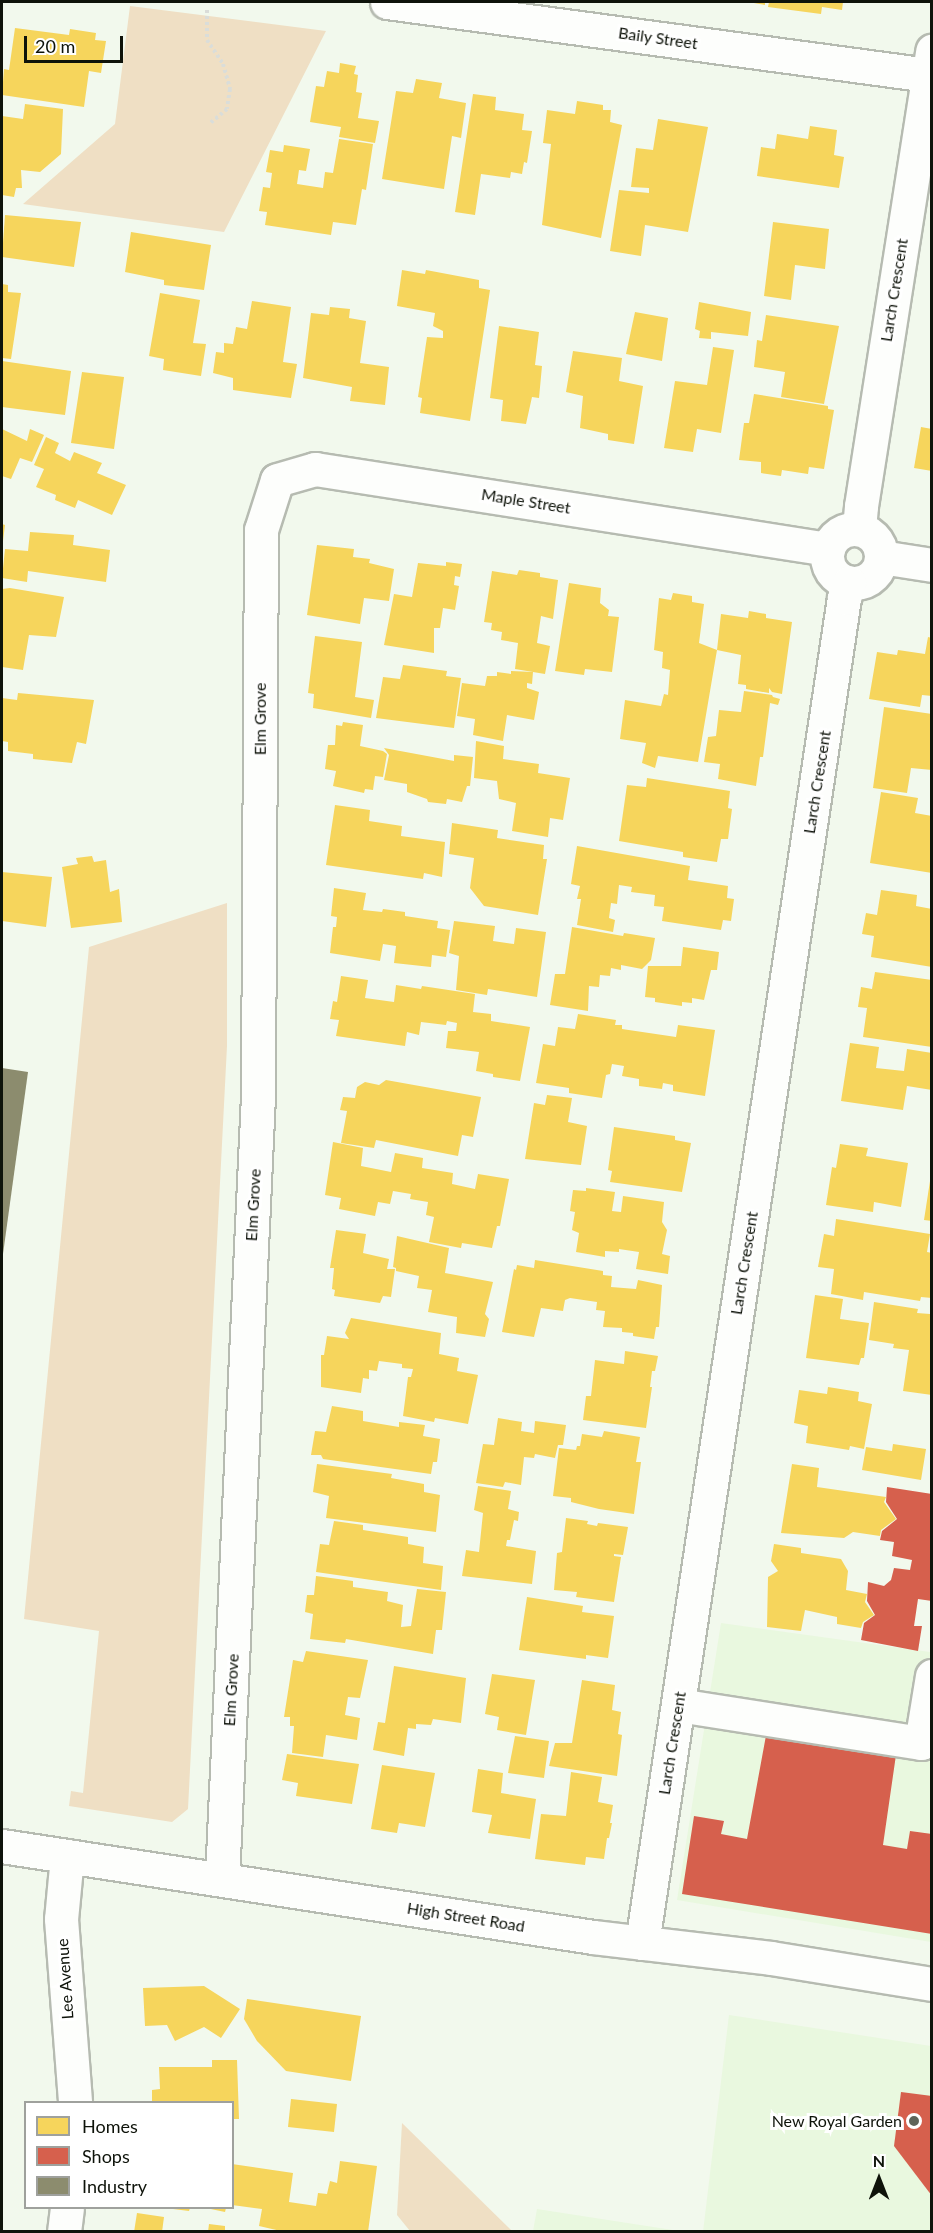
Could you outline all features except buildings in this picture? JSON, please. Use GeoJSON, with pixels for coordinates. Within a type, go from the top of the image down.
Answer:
{"type":"FeatureCollection","features":[{"type":"Feature","properties":{"kind":"street","name":"Baily Street"},"geometry":{"type":"LineString","coordinates":[[387,2],[930,63]]}},
{"type":"Feature","properties":{"kind":"street","name":"Larch Crescent"},"geometry":{"type":"LineString","coordinates":[[859,529],[930,63]]}},
{"type":"Feature","properties":{"kind":"street","name":"Maple Street"},"geometry":{"type":"LineString","coordinates":[[261,530],[277,480],[315,469],[828,549]]}},
{"type":"Feature","properties":{"kind":"street"},"geometry":{"type":"LineString","coordinates":[[859,529],[874,536],[881,557],[879,566],[868,579],[849,583],[831,571],[828,549],[838,534],[859,529]]}},
{"type":"Feature","properties":{"kind":"street","name":"Elm Grove"},"geometry":{"type":"LineString","coordinates":[[222,1879],[258,1095],[261,530]]}},
{"type":"Feature","properties":{"kind":"street"},"geometry":{"type":"LineString","coordinates":[[881,557],[932,565]]}},
{"type":"Feature","properties":{"kind":"street","name":"Larch Crescent"},"geometry":{"type":"LineString","coordinates":[[642,1943],[843,609],[849,583]]}},
{"type":"Feature","properties":{"kind":"street"},"geometry":{"type":"LineString","coordinates":[[678,1705],[926,1744],[932,1676]]}},
{"type":"Feature","properties":{"kind":"street","name":"High Street Road"},"geometry":{"type":"LineString","coordinates":[[2,1846],[642,1943],[771,1958],[932,1984]]}},
{"type":"Feature","properties":{"kind":"street","name":"Lee Avenue"},"geometry":{"type":"LineString","coordinates":[[68,1856],[61,1919],[75,2101]]}},
{"type":"Feature","properties":{"kind":"street"},"geometry":{"type":"LineString","coordinates":[[64,2232],[67,2209]]}},
{"type":"Feature","properties":{"kind":"path"},"geometry":{"type":"LineString","coordinates":[[207,10],[207,40],[223,64],[230,89],[227,109],[223,115],[209,124]]}},
{"type":"Feature","properties":{"kind":"shaded area"},"geometry":{"type":"Polygon","coordinates":[[[130,6],[326,31],[224,232],[23,204],[115,124],[130,6]]]}},
{"type":"Feature","properties":{"kind":"shaded area"},"geometry":{"type":"Polygon","coordinates":[[[227,903],[227,1046],[188,1809],[172,1822],[69,1806],[71,1791],[83,1793],[99,1631],[24,1619],[89,947],[227,903]]]}},
{"type":"Feature","properties":{"kind":"shaded area"},"geometry":{"type":"Polygon","coordinates":[[[721,1623],[930,1652],[931,1646],[931,1942],[677,1900],[721,1623]]]}},
{"type":"Feature","properties":{"kind":"shaded area"},"geometry":{"type":"Polygon","coordinates":[[[729,2015],[931,2046],[931,2231],[703,2232],[729,2015]]]}},
{"type":"Feature","properties":{"kind":"shaded area"},"geometry":{"type":"Polygon","coordinates":[[[402,2123],[512,2231],[410,2231],[397,2215],[402,2123]]]}},
{"type":"Feature","properties":{"kind":"shaded area"},"geometry":{"type":"Polygon","coordinates":[[[537,2209],[679,2231],[533,2231],[537,2209]]]}},
{"type":"Feature","properties":{"kind":"place","name":"New Royal Garden"},"geometry":{"type":"Point","coordinates":[914,2121]}}]}
